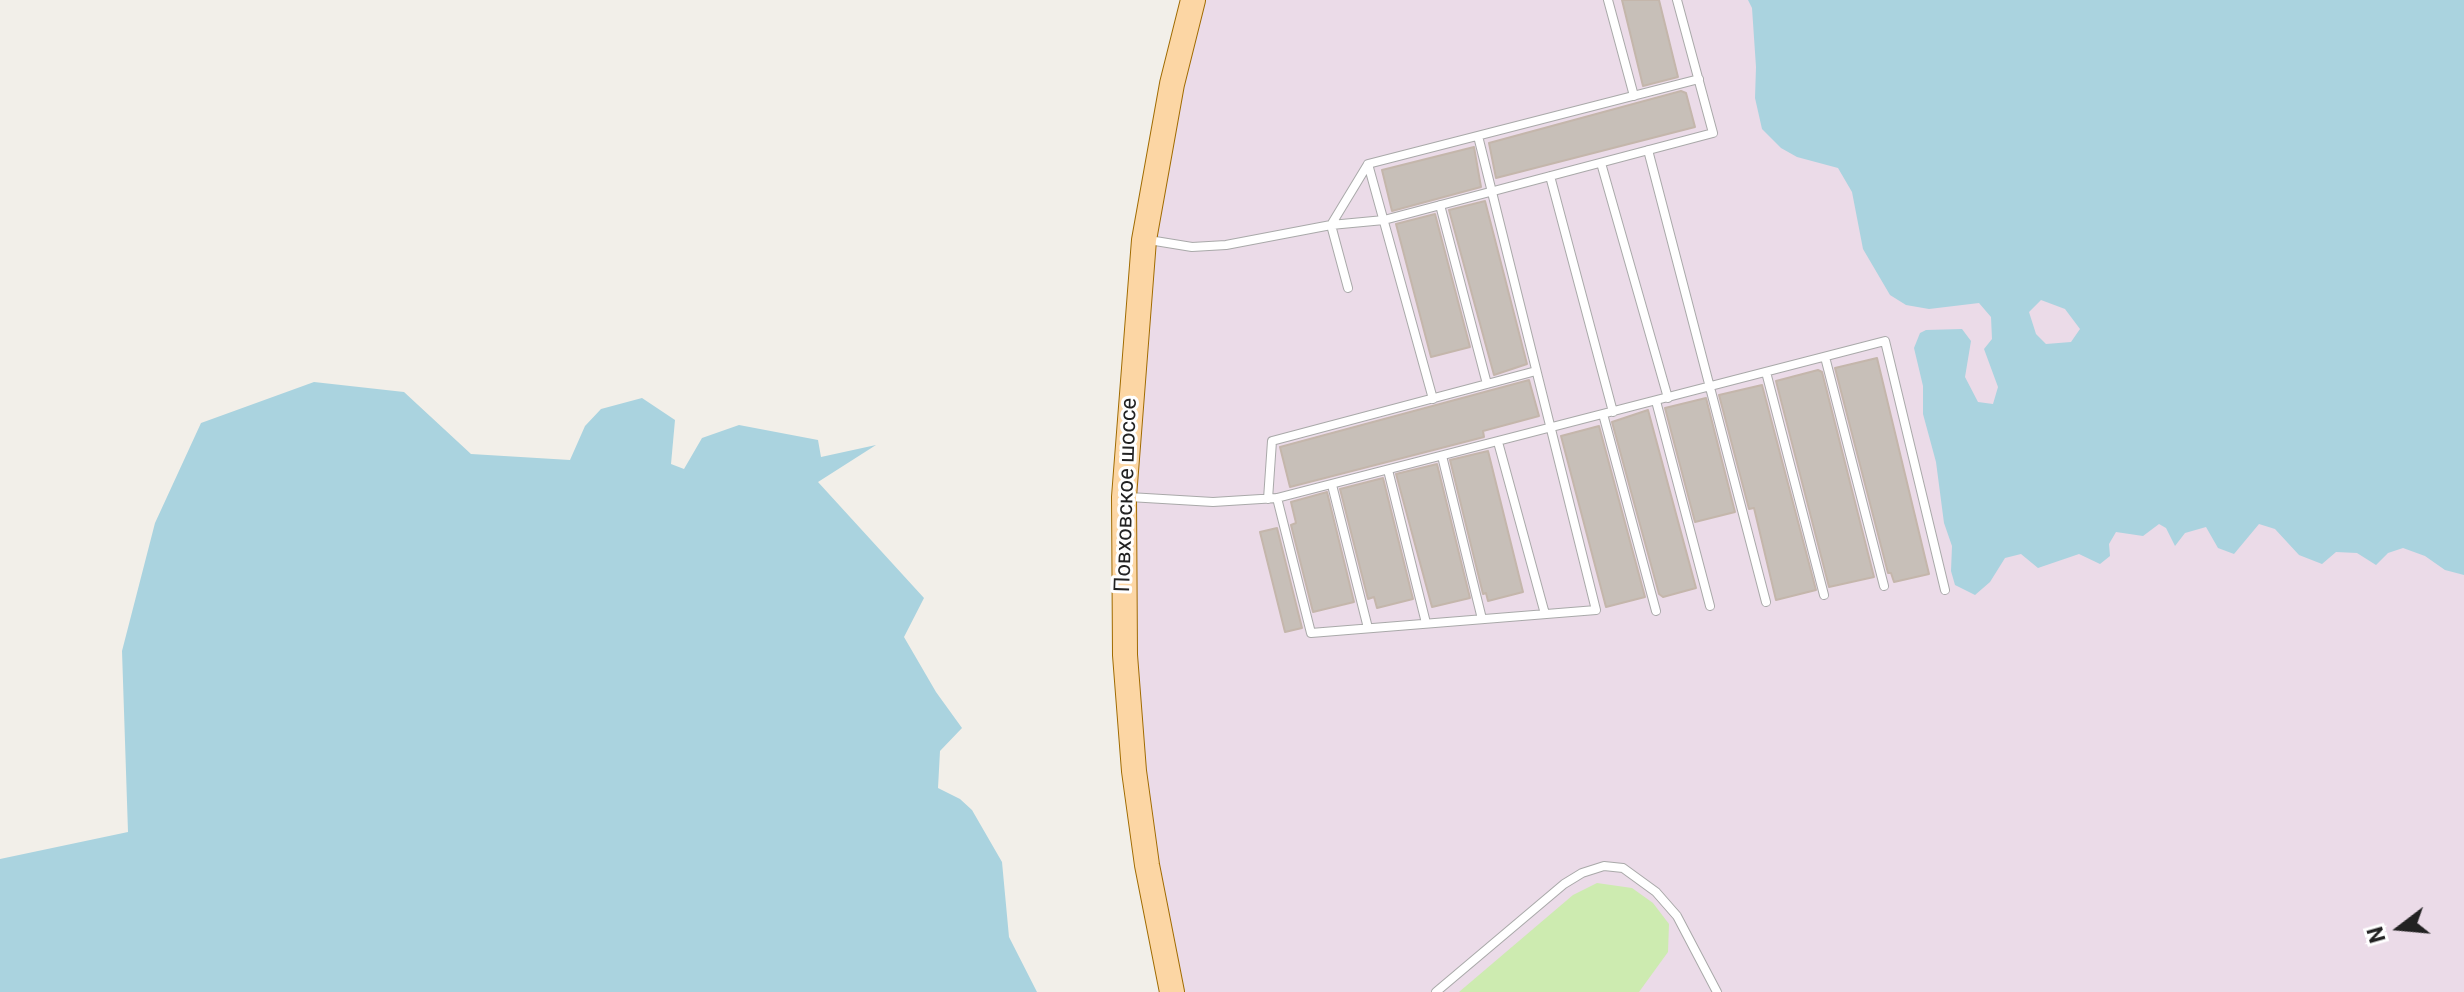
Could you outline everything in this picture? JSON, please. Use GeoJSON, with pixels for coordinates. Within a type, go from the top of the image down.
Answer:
{"type":"FeatureCollection","features":[{"type":"Feature","properties":{"kind":"main road","name":"Повховское шоссе"},"geometry":{"type":"LineString","coordinates":[[1172,992],[1147,865],[1134,771],[1125,655],[1124,497],[1144,240],[1172,84],[1193,0]]}},
{"type":"Feature","properties":{"kind":"lane"},"geometry":{"type":"LineString","coordinates":[[1608,0],[1634,96]]}},
{"type":"Feature","properties":{"kind":"lane"},"geometry":{"type":"LineString","coordinates":[[1144,240],[1192,247],[1226,245],[1331,225],[1384,220],[1713,133],[1677,0]]}},
{"type":"Feature","properties":{"kind":"lane"},"geometry":{"type":"LineString","coordinates":[[1348,288],[1331,225],[1368,164],[1699,79]]}},
{"type":"Feature","properties":{"kind":"lane"},"geometry":{"type":"LineString","coordinates":[[1478,136],[1596,610],[1311,633],[1272,498],[1272,441],[1536,371]]}},
{"type":"Feature","properties":{"kind":"lane"},"geometry":{"type":"LineString","coordinates":[[1648,150],[1766,602]]}},
{"type":"Feature","properties":{"kind":"lane"},"geometry":{"type":"LineString","coordinates":[[1601,163],[1668,398]]}},
{"type":"Feature","properties":{"kind":"lane"},"geometry":{"type":"LineString","coordinates":[[1368,164],[1433,399]]}},
{"type":"Feature","properties":{"kind":"lane"},"geometry":{"type":"LineString","coordinates":[[1550,176],[1656,611]]}},
{"type":"Feature","properties":{"kind":"lane"},"geometry":{"type":"LineString","coordinates":[[1440,205],[1487,384]]}},
{"type":"Feature","properties":{"kind":"lane"},"geometry":{"type":"LineString","coordinates":[[1124,497],[1184,502],[1272,498],[1885,341],[1945,590]]}},
{"type":"Feature","properties":{"kind":"lane"},"geometry":{"type":"LineString","coordinates":[[1825,357],[1884,586]]}},
{"type":"Feature","properties":{"kind":"lane"},"geometry":{"type":"LineString","coordinates":[[1766,372],[1824,595]]}},
{"type":"Feature","properties":{"kind":"lane"},"geometry":{"type":"LineString","coordinates":[[1656,401],[1710,606]]}},
{"type":"Feature","properties":{"kind":"lane"},"geometry":{"type":"LineString","coordinates":[[1498,442],[1545,614]]}},
{"type":"Feature","properties":{"kind":"lane"},"geometry":{"type":"LineString","coordinates":[[1442,456],[1482,619]]}},
{"type":"Feature","properties":{"kind":"lane"},"geometry":{"type":"LineString","coordinates":[[1388,470],[1426,623]]}},
{"type":"Feature","properties":{"kind":"lane"},"geometry":{"type":"LineString","coordinates":[[1332,485],[1368,628]]}},
{"type":"Feature","properties":{"kind":"lane"},"geometry":{"type":"LineString","coordinates":[[1436,992],[1564,884],[1582,873],[1604,866],[1623,868],[1656,892],[1677,916],[1717,992]]}},
{"type":"Feature","properties":{"kind":"shaded area"},"geometry":{"type":"Polygon","coordinates":[[[1193,0],[2464,0],[2464,992],[1172,992],[1134,771],[1130,386],[1193,0]]]}},
{"type":"Feature","properties":{"kind":"green space"},"geometry":{"type":"Polygon","coordinates":[[[1597,883],[1632,888],[1653,903],[1669,924],[1668,952],[1639,992],[1459,992],[1573,895],[1597,883]]]}},
{"type":"Feature","properties":{"kind":"water"},"geometry":{"type":"Polygon","coordinates":[[[1748,0],[2464,0],[2464,575],[2445,570],[2425,556],[2403,548],[2388,553],[2376,565],[2357,553],[2336,552],[2322,564],[2299,555],[2275,529],[2259,524],[2234,554],[2218,548],[2206,527],[2185,533],[2175,546],[2166,528],[2159,524],[2143,536],[2116,532],[2109,544],[2110,556],[2100,564],[2079,554],[2038,568],[2021,554],[2005,558],[1990,582],[1975,595],[1955,585],[1951,571],[1952,546],[1944,523],[1936,462],[1923,414],[1923,386],[1914,348],[1920,333],[1926,330],[1962,329],[1971,341],[1965,377],[1978,402],[1993,404],[1998,387],[1984,349],[1992,339],[1991,317],[1979,303],[1929,309],[1906,305],[1890,295],[1863,249],[1852,192],[1838,168],[1797,157],[1781,148],[1762,129],[1755,98],[1752,8],[1748,0]],[[2041,300],[2029,312],[2036,334],[2046,344],[2071,342],[2080,329],[2065,309],[2041,300]]]}},
{"type":"Feature","properties":{"kind":"water"},"geometry":{"type":"Polygon","coordinates":[[[314,382],[404,392],[471,454],[570,460],[585,426],[601,409],[642,398],[675,420],[671,464],[684,469],[702,438],[739,425],[818,440],[821,457],[876,445],[818,482],[924,598],[904,637],[936,692],[962,728],[940,751],[938,788],[960,799],[972,810],[1002,862],[1009,937],[1037,992],[0,992],[0,859],[128,832],[122,651],[155,523],[201,423],[314,382]]]}},
{"type":"Feature","properties":{"kind":"building"},"geometry":{"type":"Polygon","coordinates":[[[1622,0],[1659,0],[1678,77],[1643,86],[1622,0]]]}},
{"type":"Feature","properties":{"kind":"building"},"geometry":{"type":"Polygon","coordinates":[[[1681,91],[1686,93],[1695,127],[1496,178],[1489,143],[1681,91]]]}},
{"type":"Feature","properties":{"kind":"building"},"geometry":{"type":"Polygon","coordinates":[[[1474,147],[1481,187],[1392,211],[1382,170],[1474,147]]]}},
{"type":"Feature","properties":{"kind":"building"},"geometry":{"type":"Polygon","coordinates":[[[1485,201],[1527,364],[1494,375],[1449,210],[1485,201]]]}},
{"type":"Feature","properties":{"kind":"building"},"geometry":{"type":"Polygon","coordinates":[[[1435,214],[1470,347],[1431,357],[1396,224],[1435,214]]]}},
{"type":"Feature","properties":{"kind":"building"},"geometry":{"type":"Polygon","coordinates":[[[1877,358],[1929,574],[1894,582],[1891,573],[1888,573],[1835,368],[1877,358]]]}},
{"type":"Feature","properties":{"kind":"building"},"geometry":{"type":"Polygon","coordinates":[[[1818,370],[1822,372],[1874,577],[1829,587],[1776,381],[1818,370]]]}},
{"type":"Feature","properties":{"kind":"building"},"geometry":{"type":"Polygon","coordinates":[[[1529,380],[1539,416],[1483,431],[1484,437],[1290,487],[1280,447],[1529,380]]]}},
{"type":"Feature","properties":{"kind":"building"},"geometry":{"type":"Polygon","coordinates":[[[1762,385],[1816,590],[1776,600],[1754,508],[1749,509],[1719,395],[1762,385]]]}},
{"type":"Feature","properties":{"kind":"building"},"geometry":{"type":"Polygon","coordinates":[[[1706,398],[1735,512],[1695,522],[1665,408],[1706,398]]]}},
{"type":"Feature","properties":{"kind":"building"},"geometry":{"type":"Polygon","coordinates":[[[1648,410],[1696,588],[1663,597],[1659,594],[1612,422],[1648,410]]]}},
{"type":"Feature","properties":{"kind":"building"},"geometry":{"type":"Polygon","coordinates":[[[1599,426],[1645,597],[1606,607],[1561,436],[1599,426]]]}},
{"type":"Feature","properties":{"kind":"building"},"geometry":{"type":"Polygon","coordinates":[[[1488,451],[1523,592],[1488,601],[1486,593],[1483,594],[1450,460],[1488,451]]]}},
{"type":"Feature","properties":{"kind":"building"},"geometry":{"type":"Polygon","coordinates":[[[1437,464],[1470,598],[1432,607],[1396,474],[1437,464]]]}},
{"type":"Feature","properties":{"kind":"building"},"geometry":{"type":"Polygon","coordinates":[[[1383,478],[1413,599],[1377,608],[1374,597],[1368,599],[1340,489],[1383,478]]]}},
{"type":"Feature","properties":{"kind":"building"},"geometry":{"type":"Polygon","coordinates":[[[1327,492],[1354,602],[1313,612],[1291,525],[1296,523],[1291,502],[1327,492]]]}},
{"type":"Feature","properties":{"kind":"building"},"geometry":{"type":"Polygon","coordinates":[[[1277,528],[1302,628],[1285,632],[1260,532],[1277,528]]]}}]}
